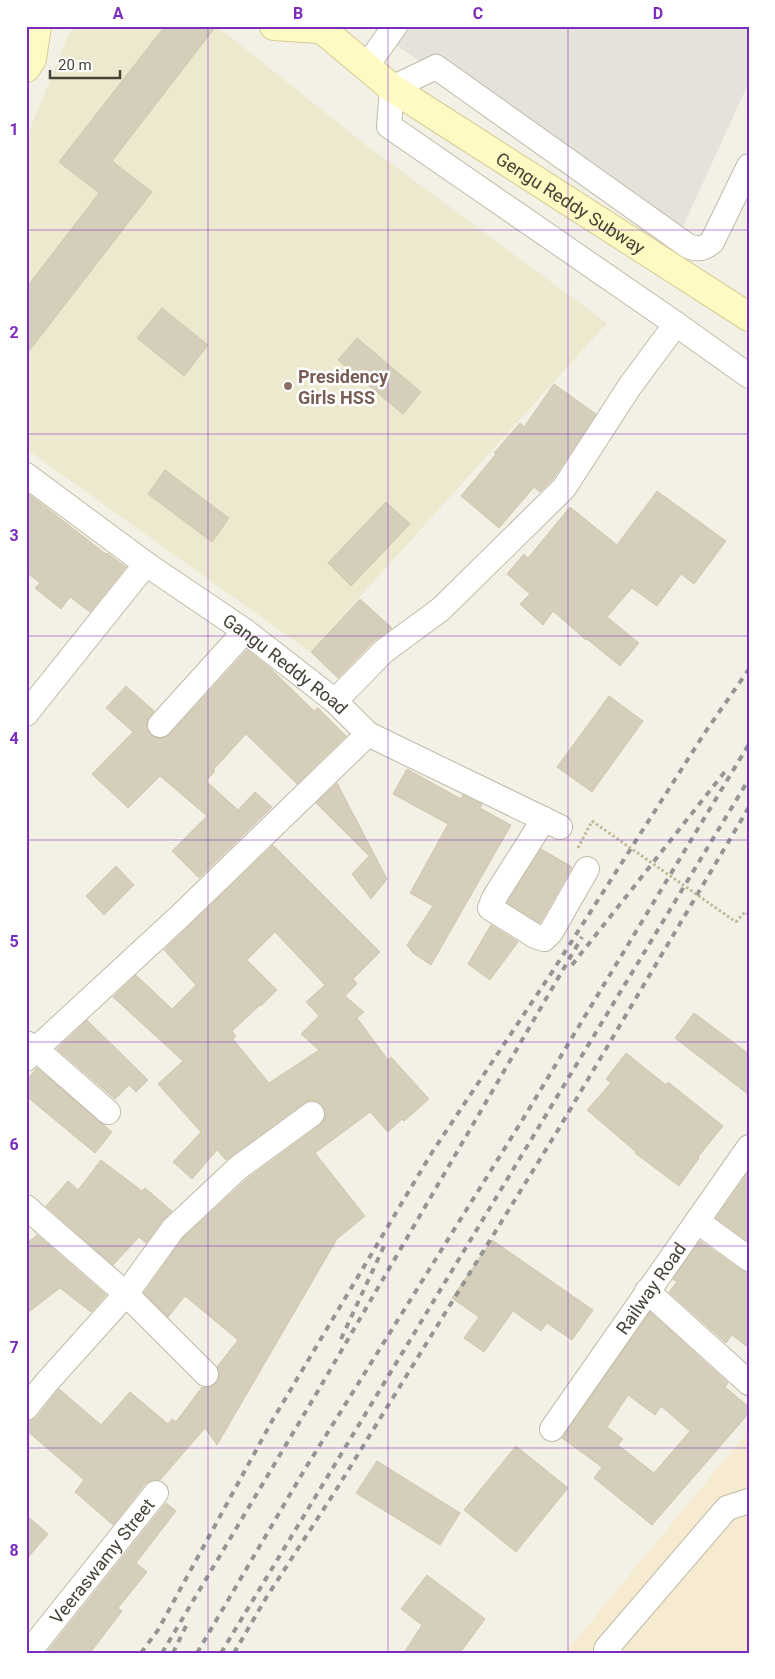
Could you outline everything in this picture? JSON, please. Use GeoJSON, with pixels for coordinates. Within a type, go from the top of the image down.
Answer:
{"type":"FeatureCollection","features":[{"type":"Feature","properties":{"kind":"main road"},"geometry":{"type":"LineString","coordinates":[[26,68],[32,59],[37,26]]}},
{"type":"Feature","properties":{"kind":"main road"},"geometry":{"type":"LineString","coordinates":[[274,26],[318,28]]}},
{"type":"Feature","properties":{"kind":"main road","name":"Gengu Reddy Subway"},"geometry":{"type":"LineString","coordinates":[[318,28],[392,88],[749,317]]}},
{"type":"Feature","properties":{"kind":"street"},"geometry":{"type":"LineString","coordinates":[[366,67],[395,26]]}},
{"type":"Feature","properties":{"kind":"street"},"geometry":{"type":"LineString","coordinates":[[749,166],[712,242],[704,248],[696,249],[688,246],[436,67],[392,88],[389,126],[749,376]]}},
{"type":"Feature","properties":{"kind":"street"},"geometry":{"type":"LineString","coordinates":[[335,701],[384,650],[442,608],[564,488],[630,386],[676,324]]}},
{"type":"Feature","properties":{"kind":"street","name":"Gangu Reddy Road"},"geometry":{"type":"LineString","coordinates":[[26,475],[146,564],[245,631],[335,701],[368,734],[552,823],[494,898],[490,908],[534,936],[544,939],[551,932],[587,869]]}},
{"type":"Feature","properties":{"kind":"street"},"geometry":{"type":"LineString","coordinates":[[26,714],[146,564]]}},
{"type":"Feature","properties":{"kind":"street"},"geometry":{"type":"LineString","coordinates":[[160,725],[245,631]]}},
{"type":"Feature","properties":{"kind":"street"},"geometry":{"type":"LineString","coordinates":[[108,1112],[29,1050],[178,917],[368,734]]}},
{"type":"Feature","properties":{"kind":"street"},"geometry":{"type":"LineString","coordinates":[[26,1408],[126,1294],[173,1229],[238,1168],[312,1114]]}},
{"type":"Feature","properties":{"kind":"street","name":"Railway Road"},"geometry":{"type":"LineString","coordinates":[[552,1429],[749,1147]]}},
{"type":"Feature","properties":{"kind":"street"},"geometry":{"type":"LineString","coordinates":[[26,1207],[126,1294],[206,1374]]}},
{"type":"Feature","properties":{"kind":"street"},"geometry":{"type":"LineString","coordinates":[[697,1220],[749,1259]]}},
{"type":"Feature","properties":{"kind":"street"},"geometry":{"type":"LineString","coordinates":[[647,1291],[749,1383]]}},
{"type":"Feature","properties":{"kind":"street","name":"Veeraswamy Street"},"geometry":{"type":"LineString","coordinates":[[28,1653],[156,1493]]}},
{"type":"Feature","properties":{"kind":"street"},"geometry":{"type":"LineString","coordinates":[[610,1653],[606,1649],[727,1508],[749,1501]]}},
{"type":"Feature","properties":{"kind":"path"},"geometry":{"type":"LineString","coordinates":[[592,821],[736,922],[745,912],[749,914]]}},
{"type":"Feature","properties":{"kind":"shaded area","name":"Presidency Girls HSS"},"geometry":{"type":"Polygon","coordinates":[[[76,26],[217,26],[366,145],[607,323],[310,652],[26,449],[26,139],[68,35],[76,26]]]}},
{"type":"Feature","properties":{"kind":"shaded area"},"geometry":{"type":"Polygon","coordinates":[[[369,26],[749,26],[749,82],[676,242],[369,26]]]}},
{"type":"Feature","properties":{"kind":"shaded area"},"geometry":{"type":"Polygon","coordinates":[[[749,1430],[749,1653],[565,1653],[749,1430]]]}},
{"type":"Feature","properties":{"kind":"building"},"geometry":{"type":"Polygon","coordinates":[[[165,26],[216,26],[112,161],[152,192],[26,355],[26,288],[99,193],[59,162],[165,26]]]}},
{"type":"Feature","properties":{"kind":"building"},"geometry":{"type":"Polygon","coordinates":[[[162,308],[208,345],[184,376],[137,338],[162,308]]]}},
{"type":"Feature","properties":{"kind":"building"},"geometry":{"type":"Polygon","coordinates":[[[357,338],[421,392],[403,414],[338,360],[357,338]]]}},
{"type":"Feature","properties":{"kind":"building"},"geometry":{"type":"Polygon","coordinates":[[[554,384],[596,414],[553,479],[540,492],[534,487],[499,528],[461,496],[520,423],[524,427],[554,384]]]}},
{"type":"Feature","properties":{"kind":"building"},"geometry":{"type":"Polygon","coordinates":[[[165,470],[229,518],[212,542],[148,494],[165,470]]]}},
{"type":"Feature","properties":{"kind":"building"},"geometry":{"type":"Polygon","coordinates":[[[657,491],[726,541],[694,584],[681,574],[657,606],[632,588],[607,617],[639,643],[620,666],[553,611],[543,625],[520,604],[530,594],[507,574],[524,554],[528,558],[570,507],[617,545],[657,491]]]}},
{"type":"Feature","properties":{"kind":"building"},"geometry":{"type":"Polygon","coordinates":[[[26,492],[106,554],[126,567],[90,612],[70,597],[61,609],[35,588],[40,583],[26,572],[26,492]]]}},
{"type":"Feature","properties":{"kind":"building"},"geometry":{"type":"Polygon","coordinates":[[[386,502],[410,524],[351,586],[328,563],[386,502]]]}},
{"type":"Feature","properties":{"kind":"building"},"geometry":{"type":"Polygon","coordinates":[[[360,599],[392,628],[374,641],[338,678],[311,652],[360,599]]]}},
{"type":"Feature","properties":{"kind":"building"},"geometry":{"type":"Polygon","coordinates":[[[247,650],[271,669],[314,711],[318,708],[346,736],[297,784],[246,734],[213,770],[215,771],[206,781],[238,810],[255,792],[272,807],[199,878],[172,851],[207,816],[160,776],[128,808],[92,774],[133,732],[106,708],[126,686],[154,711],[147,723],[150,735],[164,738],[170,734],[247,650]]]}},
{"type":"Feature","properties":{"kind":"building"},"geometry":{"type":"Polygon","coordinates":[[[609,696],[643,721],[592,792],[557,767],[609,696]]]}},
{"type":"Feature","properties":{"kind":"building"},"geometry":{"type":"Polygon","coordinates":[[[407,769],[461,799],[463,795],[481,804],[480,808],[511,825],[431,965],[413,953],[407,945],[433,906],[410,893],[448,824],[393,794],[407,769]]]}},
{"type":"Feature","properties":{"kind":"building"},"geometry":{"type":"Polygon","coordinates":[[[337,783],[387,879],[371,899],[352,874],[369,856],[316,803],[337,783]]]}},
{"type":"Feature","properties":{"kind":"building"},"geometry":{"type":"Polygon","coordinates":[[[273,845],[380,952],[353,979],[357,984],[345,996],[364,1012],[357,1018],[388,1060],[391,1057],[429,1099],[388,1132],[370,1112],[315,1153],[365,1216],[337,1239],[217,1445],[205,1428],[160,1480],[151,1480],[145,1484],[113,1525],[75,1492],[84,1480],[26,1430],[26,1421],[31,1421],[37,1417],[59,1389],[101,1425],[130,1392],[168,1424],[172,1419],[176,1422],[202,1387],[210,1387],[216,1383],[219,1377],[217,1367],[238,1340],[185,1296],[168,1317],[144,1293],[183,1238],[247,1179],[320,1125],[326,1113],[323,1106],[318,1102],[311,1100],[304,1103],[226,1160],[217,1150],[192,1179],[173,1162],[201,1132],[158,1084],[183,1061],[113,997],[136,975],[172,1009],[196,985],[164,950],[273,845]],[[275,932],[247,960],[277,990],[232,1031],[236,1036],[233,1039],[269,1083],[319,1050],[301,1034],[319,1016],[306,1002],[325,985],[275,932]]]}},
{"type":"Feature","properties":{"kind":"building"},"geometry":{"type":"Polygon","coordinates":[[[541,849],[572,867],[540,923],[507,903],[541,849]]]}},
{"type":"Feature","properties":{"kind":"building"},"geometry":{"type":"Polygon","coordinates":[[[116,866],[134,885],[104,915],[86,896],[116,866]]]}},
{"type":"Feature","properties":{"kind":"building"},"geometry":{"type":"Polygon","coordinates":[[[491,925],[518,942],[490,980],[468,964],[491,925]]]}},
{"type":"Feature","properties":{"kind":"building"},"geometry":{"type":"Polygon","coordinates":[[[694,1013],[749,1054],[749,1095],[675,1038],[694,1013]]]}},
{"type":"Feature","properties":{"kind":"building"},"geometry":{"type":"Polygon","coordinates":[[[87,1020],[148,1080],[136,1092],[129,1085],[115,1099],[57,1049],[87,1020]]]}},
{"type":"Feature","properties":{"kind":"building"},"geometry":{"type":"Polygon","coordinates":[[[626,1053],[666,1085],[668,1082],[723,1126],[698,1157],[679,1186],[635,1153],[587,1110],[611,1083],[606,1079],[626,1053]]]}},
{"type":"Feature","properties":{"kind":"building"},"geometry":{"type":"Polygon","coordinates":[[[37,1068],[112,1132],[95,1153],[26,1096],[26,1080],[37,1068]]]}},
{"type":"Feature","properties":{"kind":"building"},"geometry":{"type":"Polygon","coordinates":[[[101,1160],[142,1191],[145,1188],[172,1211],[146,1243],[139,1237],[113,1265],[46,1206],[68,1181],[78,1190],[101,1160]]]}},
{"type":"Feature","properties":{"kind":"building"},"geometry":{"type":"Polygon","coordinates":[[[749,1171],[749,1242],[716,1218],[749,1171]]]}},
{"type":"Feature","properties":{"kind":"building"},"geometry":{"type":"Polygon","coordinates":[[[37,1235],[106,1295],[91,1312],[60,1288],[26,1314],[26,1244],[37,1235]]]}},
{"type":"Feature","properties":{"kind":"building"},"geometry":{"type":"Polygon","coordinates":[[[492,1240],[593,1310],[572,1340],[547,1323],[541,1331],[513,1311],[484,1352],[464,1338],[479,1317],[452,1298],[492,1240]]]}},
{"type":"Feature","properties":{"kind":"building"},"geometry":{"type":"Polygon","coordinates":[[[700,1241],[741,1270],[749,1273],[749,1348],[732,1335],[726,1343],[669,1292],[677,1282],[673,1279],[700,1241]]]}},
{"type":"Feature","properties":{"kind":"building"},"geometry":{"type":"Polygon","coordinates":[[[650,1312],[728,1383],[725,1387],[749,1407],[749,1413],[652,1525],[594,1478],[602,1467],[562,1438],[650,1312]],[[628,1395],[607,1427],[623,1439],[618,1445],[654,1473],[690,1431],[661,1406],[655,1415],[628,1395]]]}},
{"type":"Feature","properties":{"kind":"building"},"geometry":{"type":"Polygon","coordinates":[[[516,1446],[568,1488],[516,1552],[464,1510],[516,1446]]]}},
{"type":"Feature","properties":{"kind":"building"},"geometry":{"type":"Polygon","coordinates":[[[377,1461],[460,1513],[440,1545],[356,1493],[377,1461]]]}},
{"type":"Feature","properties":{"kind":"building"},"geometry":{"type":"Polygon","coordinates":[[[166,1503],[176,1511],[136,1563],[147,1572],[118,1608],[122,1611],[90,1653],[46,1653],[166,1503]]]}},
{"type":"Feature","properties":{"kind":"building"},"geometry":{"type":"Polygon","coordinates":[[[26,1515],[48,1534],[26,1560],[26,1515]]]}},
{"type":"Feature","properties":{"kind":"building"},"geometry":{"type":"Polygon","coordinates":[[[427,1575],[485,1619],[460,1653],[404,1653],[422,1625],[401,1609],[427,1575]]]}},
{"type":"Feature","properties":{"kind":"railway"},"geometry":{"type":"LineString","coordinates":[[141,1653],[158,1630],[272,1421],[431,1154],[554,969],[704,734],[749,669]]}},
{"type":"Feature","properties":{"kind":"railway"},"geometry":{"type":"LineString","coordinates":[[197,1653],[305,1469],[523,1119],[749,744]]}},
{"type":"Feature","properties":{"kind":"railway"},"geometry":{"type":"LineString","coordinates":[[572,965],[727,769]]}},
{"type":"Feature","properties":{"kind":"railway"},"geometry":{"type":"LineString","coordinates":[[221,1653],[749,779]]}},
{"type":"Feature","properties":{"kind":"railway"},"geometry":{"type":"LineString","coordinates":[[234,1653],[266,1598],[336,1490],[558,1130],[749,807]]}},
{"type":"Feature","properties":{"kind":"railway"},"geometry":{"type":"LineString","coordinates":[[162,1653],[315,1396],[582,937]]}},
{"type":"Feature","properties":{"kind":"railway"},"geometry":{"type":"LineString","coordinates":[[341,1339],[385,1244]]}},
{"type":"Feature","properties":{"kind":"railway"},"geometry":{"type":"LineString","coordinates":[[173,1653],[186,1626]]}},
{"type":"Feature","properties":{"kind":"place","name":"Presidency Girls HSS"},"geometry":{"type":"Point","coordinates":[288,386]}}]}
